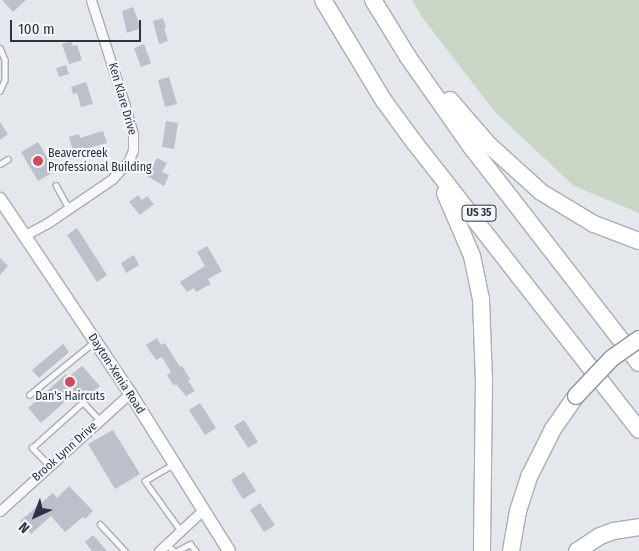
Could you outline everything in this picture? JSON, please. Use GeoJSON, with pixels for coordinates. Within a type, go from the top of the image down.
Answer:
{"type":"FeatureCollection","features":[{"type":"Feature","properties":{"kind":"highway"},"geometry":{"type":"LineString","coordinates":[[324,0],[384,101],[639,430]]}},
{"type":"Feature","properties":{"kind":"highway","name":"US 35"},"geometry":{"type":"LineString","coordinates":[[334,0],[414,128],[639,416]]}},
{"type":"Feature","properties":{"kind":"highway","name":"US 35"},"geometry":{"type":"LineString","coordinates":[[373,0],[408,57],[472,148],[639,363]]}},
{"type":"Feature","properties":{"kind":"highway"},"geometry":{"type":"LineString","coordinates":[[383,0],[456,108],[505,162],[542,192],[577,215],[611,232],[639,241]]}},
{"type":"Feature","properties":{"kind":"highway"},"geometry":{"type":"LineString","coordinates":[[435,168],[469,247],[482,299],[484,382],[482,551]]}},
{"type":"Feature","properties":{"kind":"highway"},"geometry":{"type":"LineString","coordinates":[[511,551],[518,511],[530,475],[553,429],[576,396],[612,358],[639,339]]}},
{"type":"Feature","properties":{"kind":"highway"},"geometry":{"type":"LineString","coordinates":[[578,551],[600,536],[614,531],[639,527]]}},
{"type":"Feature","properties":{"kind":"main road","name":"Dayton-Xenia Road"},"geometry":{"type":"LineString","coordinates":[[2,205],[25,235],[130,393],[228,551]]}},
{"type":"Feature","properties":{"kind":"street","name":"Ken Klare Drive"},"geometry":{"type":"LineString","coordinates":[[25,235],[112,179],[128,162],[133,150],[133,134],[91,0]]}},
{"type":"Feature","properties":{"kind":"street","name":"Brook Lynn Drive"},"geometry":{"type":"LineString","coordinates":[[0,511],[130,393]]}},
{"type":"Feature","properties":{"kind":"street"},"geometry":{"type":"LineString","coordinates":[[159,551],[203,510]]}},
{"type":"Feature","properties":{"kind":"lane"},"geometry":{"type":"LineString","coordinates":[[0,48],[6,60],[5,80],[0,91]]}},
{"type":"Feature","properties":{"kind":"lane"},"geometry":{"type":"LineString","coordinates":[[0,164],[8,159]]}},
{"type":"Feature","properties":{"kind":"lane"},"geometry":{"type":"LineString","coordinates":[[56,185],[69,208]]}},
{"type":"Feature","properties":{"kind":"lane"},"geometry":{"type":"LineString","coordinates":[[29,395],[96,342]]}},
{"type":"Feature","properties":{"kind":"lane"},"geometry":{"type":"LineString","coordinates":[[49,466],[32,448],[68,415],[83,402],[100,420]]}},
{"type":"Feature","properties":{"kind":"lane"},"geometry":{"type":"LineString","coordinates":[[174,464],[145,482],[180,531]]}},
{"type":"Feature","properties":{"kind":"lane"},"geometry":{"type":"LineString","coordinates":[[100,524],[125,551]]}},
{"type":"Feature","properties":{"kind":"lane"},"geometry":{"type":"LineString","coordinates":[[166,544],[175,551],[190,544],[196,551]]}},
{"type":"Feature","properties":{"kind":"green space"},"geometry":{"type":"Polygon","coordinates":[[[412,0],[639,0],[639,213],[574,186],[495,112],[422,17],[412,0]]]}},
{"type":"Feature","properties":{"kind":"building"},"geometry":{"type":"Polygon","coordinates":[[[2,0],[26,0],[13,12],[2,0]]]}},
{"type":"Feature","properties":{"kind":"building"},"geometry":{"type":"Polygon","coordinates":[[[133,7],[141,28],[127,33],[122,11],[133,7]]]}},
{"type":"Feature","properties":{"kind":"building"},"geometry":{"type":"Polygon","coordinates":[[[163,18],[168,41],[159,44],[153,21],[163,18]]]}},
{"type":"Feature","properties":{"kind":"building"},"geometry":{"type":"Polygon","coordinates":[[[71,41],[73,46],[77,45],[82,60],[69,64],[62,44],[71,41]]]}},
{"type":"Feature","properties":{"kind":"building"},"geometry":{"type":"Polygon","coordinates":[[[144,44],[151,63],[141,67],[134,48],[144,44]]]}},
{"type":"Feature","properties":{"kind":"building"},"geometry":{"type":"Polygon","coordinates":[[[66,65],[69,74],[59,77],[56,68],[66,65]]]}},
{"type":"Feature","properties":{"kind":"building"},"geometry":{"type":"Polygon","coordinates":[[[169,77],[177,104],[165,107],[158,80],[169,77]]]}},
{"type":"Feature","properties":{"kind":"building"},"geometry":{"type":"Polygon","coordinates":[[[86,82],[93,104],[81,107],[77,93],[73,94],[71,87],[86,82]]]}},
{"type":"Feature","properties":{"kind":"building"},"geometry":{"type":"Polygon","coordinates":[[[166,121],[178,123],[174,149],[162,147],[166,121]]]}},
{"type":"Feature","properties":{"kind":"building"},"geometry":{"type":"Polygon","coordinates":[[[0,122],[8,134],[0,140],[0,122]]]}},
{"type":"Feature","properties":{"kind":"building"},"geometry":{"type":"Polygon","coordinates":[[[103,131],[107,143],[92,147],[87,150],[88,153],[75,157],[69,137],[79,134],[80,138],[103,131]]]}},
{"type":"Feature","properties":{"kind":"building","name":"Beavercreek Professional Building"},"geometry":{"type":"Polygon","coordinates":[[[38,142],[55,171],[38,181],[21,152],[38,142]]]}},
{"type":"Feature","properties":{"kind":"building"},"geometry":{"type":"Polygon","coordinates":[[[157,158],[167,163],[162,172],[169,175],[164,186],[147,176],[157,158]]]}},
{"type":"Feature","properties":{"kind":"building"},"geometry":{"type":"Polygon","coordinates":[[[138,195],[142,200],[147,196],[154,204],[140,215],[129,202],[138,195]]]}},
{"type":"Feature","properties":{"kind":"building"},"geometry":{"type":"Polygon","coordinates":[[[77,228],[107,275],[97,282],[67,235],[77,228]]]}},
{"type":"Feature","properties":{"kind":"building"},"geometry":{"type":"Polygon","coordinates":[[[207,246],[222,271],[208,279],[211,284],[196,292],[194,288],[187,292],[180,282],[205,266],[197,252],[207,246]]]}},
{"type":"Feature","properties":{"kind":"building"},"geometry":{"type":"Polygon","coordinates":[[[134,255],[139,265],[126,273],[121,263],[134,255]]]}},
{"type":"Feature","properties":{"kind":"building"},"geometry":{"type":"Polygon","coordinates":[[[0,258],[8,266],[0,275],[0,258]]]}},
{"type":"Feature","properties":{"kind":"building"},"geometry":{"type":"Polygon","coordinates":[[[157,338],[161,345],[165,343],[180,367],[182,366],[190,379],[188,381],[195,391],[186,396],[176,384],[174,386],[167,375],[171,372],[162,357],[156,360],[146,345],[157,338]]]}},
{"type":"Feature","properties":{"kind":"building"},"geometry":{"type":"Polygon","coordinates":[[[63,344],[69,352],[39,378],[32,370],[63,344]]]}},
{"type":"Feature","properties":{"kind":"building"},"geometry":{"type":"Polygon","coordinates":[[[82,366],[100,386],[85,399],[78,390],[41,423],[28,408],[66,374],[68,377],[82,366]]]}},
{"type":"Feature","properties":{"kind":"building"},"geometry":{"type":"Polygon","coordinates":[[[200,403],[216,428],[205,435],[189,410],[200,403]]]}},
{"type":"Feature","properties":{"kind":"building"},"geometry":{"type":"Polygon","coordinates":[[[244,420],[258,442],[248,448],[234,426],[244,420]]]}},
{"type":"Feature","properties":{"kind":"building"},"geometry":{"type":"Polygon","coordinates":[[[113,430],[140,474],[115,489],[88,444],[113,430]]]}},
{"type":"Feature","properties":{"kind":"building"},"geometry":{"type":"Polygon","coordinates":[[[244,472],[256,491],[243,499],[231,480],[244,472]]]}},
{"type":"Feature","properties":{"kind":"building"},"geometry":{"type":"Polygon","coordinates":[[[69,486],[93,511],[85,519],[83,517],[65,532],[51,516],[31,534],[20,521],[53,493],[57,498],[69,486]]]}},
{"type":"Feature","properties":{"kind":"building"},"geometry":{"type":"Polygon","coordinates":[[[260,503],[275,525],[264,532],[250,510],[260,503]]]}},
{"type":"Feature","properties":{"kind":"building"},"geometry":{"type":"Polygon","coordinates":[[[93,535],[107,551],[92,551],[85,542],[93,535]]]}},
{"type":"Feature","properties":{"kind":"place","name":"Beavercreek Professional Building"},"geometry":{"type":"Point","coordinates":[38,161]}},
{"type":"Feature","properties":{"kind":"place","name":"Dan's Haircuts"},"geometry":{"type":"Point","coordinates":[70,382]}}]}
